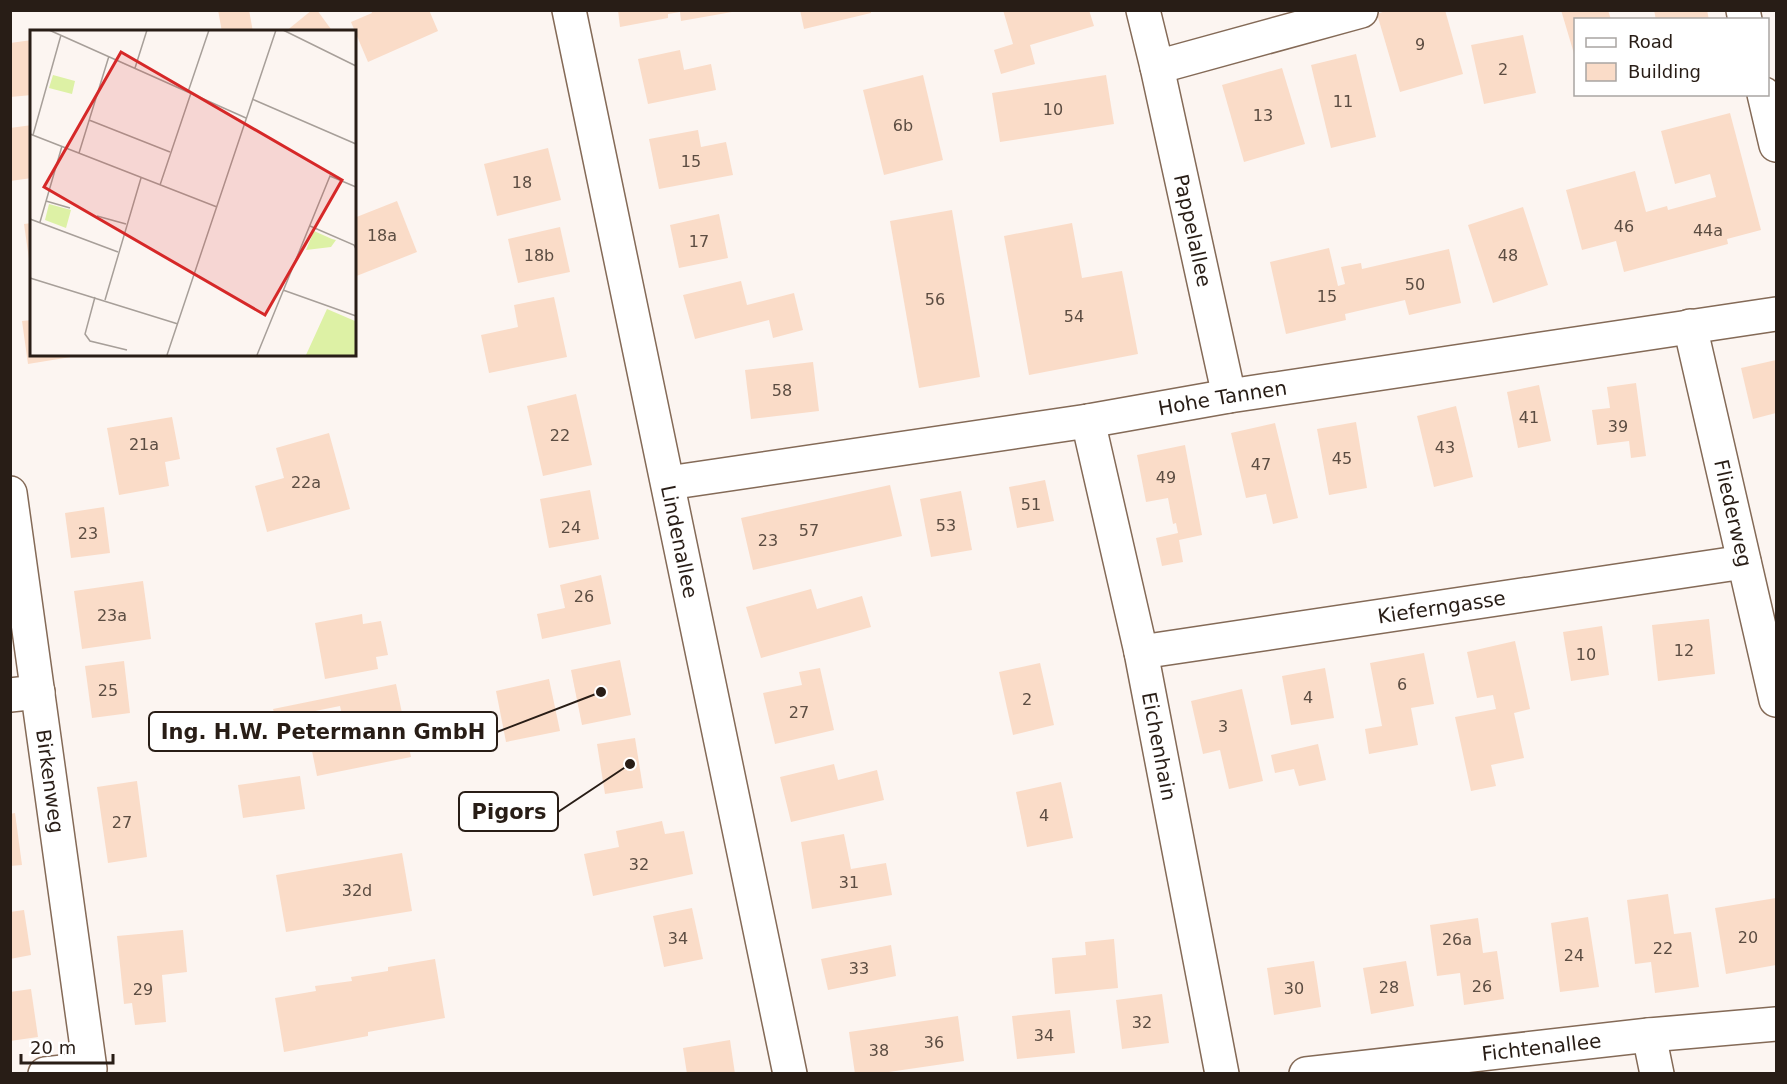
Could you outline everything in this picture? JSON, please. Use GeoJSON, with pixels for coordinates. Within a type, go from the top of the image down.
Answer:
{"type":"FeatureCollection","features":[{"type":"Feature","properties":{"kind":"street","name":"Lindenallee"},"geometry":{"type":"LineString","coordinates":[[570,10],[790,1074]]}},
{"type":"Feature","properties":{"kind":"street","name":"Pappelallee"},"geometry":{"type":"LineString","coordinates":[[1143,10],[1229,396]]}},
{"type":"Feature","properties":{"kind":"street"},"geometry":{"type":"LineString","coordinates":[[1157,66],[1361,11]]}},
{"type":"Feature","properties":{"kind":"street"},"geometry":{"type":"LineString","coordinates":[[1764,96],[1776,145]]}},
{"type":"Feature","properties":{"kind":"street","name":"Hohe Tannen"},"geometry":{"type":"LineString","coordinates":[[668,483],[1776,314]]}},
{"type":"Feature","properties":{"kind":"street","name":"Fliederweg"},"geometry":{"type":"LineString","coordinates":[[1690,326],[1776,700]]}},
{"type":"Feature","properties":{"kind":"street","name":"Eichenhain"},"geometry":{"type":"LineString","coordinates":[[1088,420],[1141,652],[1222,1074]]}},
{"type":"Feature","properties":{"kind":"street","name":"Birkenweg"},"geometry":{"type":"LineString","coordinates":[[10,493],[24,694],[90,1069],[45,1074]]}},
{"type":"Feature","properties":{"kind":"street","name":"Kieferngasse"},"geometry":{"type":"LineString","coordinates":[[1141,652],[1744,562]]}},
{"type":"Feature","properties":{"kind":"street","name":"Fichtenallee"},"geometry":{"type":"LineString","coordinates":[[1306,1074],[1649,1035],[1776,1024]]}},
{"type":"Feature","properties":{"kind":"street"},"geometry":{"type":"LineString","coordinates":[[1649,1035],[1657,1074]]}},
{"type":"Feature","properties":{"kind":"building"},"geometry":{"type":"Polygon","coordinates":[[[218,10],[249,10],[253,30],[222,30],[218,10]]]}},
{"type":"Feature","properties":{"kind":"building"},"geometry":{"type":"Polygon","coordinates":[[[312,10],[317,10],[332,30],[287,30],[312,10]]]}},
{"type":"Feature","properties":{"kind":"building"},"geometry":{"type":"Polygon","coordinates":[[[371,10],[429,10],[438,31],[368,62],[351,22],[372,13],[371,10]]]}},
{"type":"Feature","properties":{"kind":"building"},"geometry":{"type":"Polygon","coordinates":[[[618,10],[732,10],[732,12],[681,21],[680,12],[668,14],[668,18],[620,27],[618,10]]]}},
{"type":"Feature","properties":{"kind":"building"},"geometry":{"type":"Polygon","coordinates":[[[800,10],[871,10],[871,13],[804,29],[800,10]]]}},
{"type":"Feature","properties":{"kind":"building"},"geometry":{"type":"Polygon","coordinates":[[[1003,10],[1089,10],[1094,26],[1030,45],[1035,64],[1001,74],[994,50],[1013,44],[1003,10]]]}},
{"type":"Feature","properties":{"kind":"building"},"geometry":{"type":"Polygon","coordinates":[[[1388,10],[1445,10],[1463,74],[1400,92],[1377,14],[1388,10]]]}},
{"type":"Feature","properties":{"kind":"building"},"geometry":{"type":"Polygon","coordinates":[[[1561,10],[1608,10],[1610,18],[1574,18],[1574,54],[1561,10]]]}},
{"type":"Feature","properties":{"kind":"building"},"geometry":{"type":"Polygon","coordinates":[[[1654,10],[1707,10],[1709,18],[1656,18],[1654,10]]]}},
{"type":"Feature","properties":{"kind":"building"},"geometry":{"type":"Polygon","coordinates":[[[1523,35],[1536,93],[1484,104],[1471,45],[1523,35]]]}},
{"type":"Feature","properties":{"kind":"building"},"geometry":{"type":"Polygon","coordinates":[[[30,40],[30,95],[10,97],[10,43],[30,40]]]}},
{"type":"Feature","properties":{"kind":"building"},"geometry":{"type":"Polygon","coordinates":[[[680,50],[684,70],[711,64],[716,90],[648,104],[638,59],[680,50]]]}},
{"type":"Feature","properties":{"kind":"building"},"geometry":{"type":"Polygon","coordinates":[[[1356,54],[1376,137],[1331,148],[1311,65],[1356,54]]]}},
{"type":"Feature","properties":{"kind":"building"},"geometry":{"type":"Polygon","coordinates":[[[1282,68],[1305,144],[1244,162],[1222,85],[1282,68]]]}},
{"type":"Feature","properties":{"kind":"building"},"geometry":{"type":"Polygon","coordinates":[[[923,75],[943,160],[884,175],[863,90],[923,75]]]}},
{"type":"Feature","properties":{"kind":"building"},"geometry":{"type":"Polygon","coordinates":[[[1106,75],[1114,124],[1000,142],[992,93],[1106,75]]]}},
{"type":"Feature","properties":{"kind":"building"},"geometry":{"type":"Polygon","coordinates":[[[1730,113],[1761,230],[1727,239],[1728,244],[1624,272],[1616,241],[1582,250],[1566,190],[1635,171],[1646,212],[1667,206],[1668,210],[1716,197],[1710,174],[1675,184],[1661,131],[1730,113]]]}},
{"type":"Feature","properties":{"kind":"building"},"geometry":{"type":"Polygon","coordinates":[[[30,125],[30,178],[10,181],[10,128],[30,125]]]}},
{"type":"Feature","properties":{"kind":"building"},"geometry":{"type":"Polygon","coordinates":[[[698,130],[701,147],[726,142],[733,175],[659,189],[649,139],[698,130]]]}},
{"type":"Feature","properties":{"kind":"building"},"geometry":{"type":"Polygon","coordinates":[[[548,148],[561,200],[497,216],[484,164],[548,148]]]}},
{"type":"Feature","properties":{"kind":"building"},"geometry":{"type":"Polygon","coordinates":[[[397,201],[417,252],[356,276],[356,217],[397,201]]]}},
{"type":"Feature","properties":{"kind":"building"},"geometry":{"type":"Polygon","coordinates":[[[1523,207],[1548,285],[1493,303],[1468,225],[1523,207]]]}},
{"type":"Feature","properties":{"kind":"building"},"geometry":{"type":"Polygon","coordinates":[[[952,210],[980,377],[919,388],[890,221],[952,210]]]}},
{"type":"Feature","properties":{"kind":"building"},"geometry":{"type":"Polygon","coordinates":[[[719,214],[728,258],[679,268],[670,225],[719,214]]]}},
{"type":"Feature","properties":{"kind":"building"},"geometry":{"type":"Polygon","coordinates":[[[30,223],[30,266],[24,224],[30,223]]]}},
{"type":"Feature","properties":{"kind":"building"},"geometry":{"type":"Polygon","coordinates":[[[1072,223],[1082,278],[1122,271],[1138,354],[1029,375],[1004,236],[1072,223]]]}},
{"type":"Feature","properties":{"kind":"building"},"geometry":{"type":"Polygon","coordinates":[[[560,227],[570,272],[518,283],[508,239],[560,227]]]}},
{"type":"Feature","properties":{"kind":"building"},"geometry":{"type":"Polygon","coordinates":[[[1329,248],[1338,286],[1345,284],[1341,267],[1361,263],[1362,269],[1449,249],[1461,303],[1409,315],[1405,300],[1345,314],[1346,320],[1286,334],[1270,262],[1329,248]]]}},
{"type":"Feature","properties":{"kind":"building"},"geometry":{"type":"Polygon","coordinates":[[[741,281],[747,305],[794,293],[803,330],[773,338],[769,320],[695,339],[683,295],[741,281]]]}},
{"type":"Feature","properties":{"kind":"building"},"geometry":{"type":"Polygon","coordinates":[[[554,297],[567,357],[489,373],[481,335],[518,327],[514,305],[554,297]]]}},
{"type":"Feature","properties":{"kind":"building"},"geometry":{"type":"Polygon","coordinates":[[[30,320],[30,356],[77,356],[28,364],[22,321],[30,320]]]}},
{"type":"Feature","properties":{"kind":"building"},"geometry":{"type":"Polygon","coordinates":[[[1776,360],[1776,413],[1753,419],[1741,368],[1776,360]]]}},
{"type":"Feature","properties":{"kind":"building"},"geometry":{"type":"Polygon","coordinates":[[[813,362],[819,411],[751,419],[745,370],[813,362]]]}},
{"type":"Feature","properties":{"kind":"building"},"geometry":{"type":"Polygon","coordinates":[[[1636,383],[1646,456],[1631,458],[1629,441],[1597,445],[1592,410],[1610,408],[1607,387],[1636,383]]]}},
{"type":"Feature","properties":{"kind":"building"},"geometry":{"type":"Polygon","coordinates":[[[1539,385],[1551,441],[1518,448],[1507,392],[1539,385]]]}},
{"type":"Feature","properties":{"kind":"building"},"geometry":{"type":"Polygon","coordinates":[[[576,394],[592,465],[543,476],[527,406],[576,394]]]}},
{"type":"Feature","properties":{"kind":"building"},"geometry":{"type":"Polygon","coordinates":[[[1456,406],[1473,477],[1434,487],[1417,416],[1456,406]]]}},
{"type":"Feature","properties":{"kind":"building"},"geometry":{"type":"Polygon","coordinates":[[[172,417],[180,459],[165,462],[169,486],[119,495],[107,428],[172,417]]]}},
{"type":"Feature","properties":{"kind":"building"},"geometry":{"type":"Polygon","coordinates":[[[1356,422],[1367,488],[1329,495],[1317,429],[1356,422]]]}},
{"type":"Feature","properties":{"kind":"building"},"geometry":{"type":"Polygon","coordinates":[[[1275,423],[1298,518],[1273,524],[1266,494],[1246,498],[1231,433],[1275,423]]]}},
{"type":"Feature","properties":{"kind":"building"},"geometry":{"type":"Polygon","coordinates":[[[329,433],[350,509],[267,532],[255,486],[284,478],[276,448],[329,433]]]}},
{"type":"Feature","properties":{"kind":"building"},"geometry":{"type":"Polygon","coordinates":[[[1185,445],[1202,535],[1179,540],[1183,562],[1162,566],[1156,538],[1178,533],[1176,523],[1173,524],[1168,498],[1146,502],[1137,455],[1185,445]]]}},
{"type":"Feature","properties":{"kind":"building"},"geometry":{"type":"Polygon","coordinates":[[[1045,480],[1054,521],[1017,528],[1009,487],[1045,480]]]}},
{"type":"Feature","properties":{"kind":"building"},"geometry":{"type":"Polygon","coordinates":[[[890,485],[902,536],[753,570],[741,518],[890,485]]]}},
{"type":"Feature","properties":{"kind":"building"},"geometry":{"type":"Polygon","coordinates":[[[590,490],[599,539],[549,548],[540,499],[590,490]]]}},
{"type":"Feature","properties":{"kind":"building"},"geometry":{"type":"Polygon","coordinates":[[[961,491],[972,550],[931,557],[920,499],[961,491]]]}},
{"type":"Feature","properties":{"kind":"building"},"geometry":{"type":"Polygon","coordinates":[[[104,507],[110,553],[71,558],[65,513],[104,507]]]}},
{"type":"Feature","properties":{"kind":"building"},"geometry":{"type":"Polygon","coordinates":[[[601,575],[611,624],[542,639],[537,614],[565,608],[560,585],[601,575]]]}},
{"type":"Feature","properties":{"kind":"building"},"geometry":{"type":"Polygon","coordinates":[[[143,581],[151,639],[82,649],[74,591],[143,581]]]}},
{"type":"Feature","properties":{"kind":"building"},"geometry":{"type":"Polygon","coordinates":[[[811,589],[817,609],[862,596],[871,627],[761,658],[746,607],[811,589]]]}},
{"type":"Feature","properties":{"kind":"building"},"geometry":{"type":"Polygon","coordinates":[[[362,614],[363,624],[381,621],[388,655],[376,657],[378,669],[325,679],[315,623],[362,614]]]}},
{"type":"Feature","properties":{"kind":"building"},"geometry":{"type":"Polygon","coordinates":[[[1709,619],[1715,674],[1658,681],[1652,625],[1709,619]]]}},
{"type":"Feature","properties":{"kind":"building"},"geometry":{"type":"Polygon","coordinates":[[[1602,626],[1609,675],[1571,681],[1563,632],[1602,626]]]}},
{"type":"Feature","properties":{"kind":"building"},"geometry":{"type":"Polygon","coordinates":[[[1515,641],[1530,709],[1514,713],[1524,758],[1491,765],[1496,786],[1471,791],[1455,717],[1496,709],[1493,695],[1477,698],[1467,652],[1515,641]]]}},
{"type":"Feature","properties":{"kind":"building"},"geometry":{"type":"Polygon","coordinates":[[[1424,653],[1434,704],[1411,708],[1418,745],[1369,754],[1365,729],[1382,726],[1370,663],[1424,653]]]}},
{"type":"Feature","properties":{"kind":"building"},"geometry":{"type":"Polygon","coordinates":[[[620,660],[631,715],[582,725],[571,670],[620,660]]]}},
{"type":"Feature","properties":{"kind":"building"},"geometry":{"type":"Polygon","coordinates":[[[124,661],[130,713],[92,718],[85,666],[124,661]]]}},
{"type":"Feature","properties":{"kind":"building"},"geometry":{"type":"Polygon","coordinates":[[[1040,663],[1054,725],[1013,735],[999,672],[1040,663]]]}},
{"type":"Feature","properties":{"kind":"building"},"geometry":{"type":"Polygon","coordinates":[[[820,668],[834,730],[775,744],[763,693],[802,685],[799,672],[820,668]]]}},
{"type":"Feature","properties":{"kind":"building"},"geometry":{"type":"Polygon","coordinates":[[[1325,668],[1334,718],[1291,725],[1282,676],[1325,668]]]}},
{"type":"Feature","properties":{"kind":"building"},"geometry":{"type":"Polygon","coordinates":[[[549,679],[560,731],[506,742],[496,691],[549,679]]]}},
{"type":"Feature","properties":{"kind":"building"},"geometry":{"type":"Polygon","coordinates":[[[396,684],[411,757],[317,776],[308,731],[344,724],[340,706],[276,719],[273,709],[396,684]]]}},
{"type":"Feature","properties":{"kind":"building"},"geometry":{"type":"Polygon","coordinates":[[[1242,689],[1263,781],[1229,789],[1220,750],[1203,754],[1191,701],[1242,689]]]}},
{"type":"Feature","properties":{"kind":"building"},"geometry":{"type":"Polygon","coordinates":[[[635,738],[643,788],[605,794],[597,744],[635,738]]]}},
{"type":"Feature","properties":{"kind":"building"},"geometry":{"type":"Polygon","coordinates":[[[1318,744],[1326,780],[1299,786],[1294,769],[1275,773],[1271,755],[1318,744]]]}},
{"type":"Feature","properties":{"kind":"building"},"geometry":{"type":"Polygon","coordinates":[[[834,764],[838,780],[877,770],[884,800],[791,822],[780,777],[834,764]]]}},
{"type":"Feature","properties":{"kind":"building"},"geometry":{"type":"Polygon","coordinates":[[[300,776],[305,809],[243,818],[238,785],[300,776]]]}},
{"type":"Feature","properties":{"kind":"building"},"geometry":{"type":"Polygon","coordinates":[[[137,781],[147,857],[108,863],[97,787],[137,781]]]}},
{"type":"Feature","properties":{"kind":"building"},"geometry":{"type":"Polygon","coordinates":[[[1061,782],[1073,838],[1027,847],[1016,792],[1061,782]]]}},
{"type":"Feature","properties":{"kind":"building"},"geometry":{"type":"Polygon","coordinates":[[[15,813],[22,865],[10,866],[10,814],[15,813]]]}},
{"type":"Feature","properties":{"kind":"building"},"geometry":{"type":"Polygon","coordinates":[[[662,821],[665,834],[684,831],[693,874],[593,896],[584,854],[619,847],[616,831],[662,821]]]}},
{"type":"Feature","properties":{"kind":"building"},"geometry":{"type":"Polygon","coordinates":[[[844,834],[851,869],[886,863],[892,895],[812,909],[801,842],[844,834]]]}},
{"type":"Feature","properties":{"kind":"building"},"geometry":{"type":"Polygon","coordinates":[[[402,853],[412,911],[286,932],[276,875],[402,853]]]}},
{"type":"Feature","properties":{"kind":"building"},"geometry":{"type":"Polygon","coordinates":[[[1668,894],[1674,934],[1691,932],[1699,987],[1655,993],[1651,962],[1635,964],[1627,900],[1668,894]]]}},
{"type":"Feature","properties":{"kind":"building"},"geometry":{"type":"Polygon","coordinates":[[[1776,898],[1776,965],[1726,974],[1715,908],[1776,898]]]}},
{"type":"Feature","properties":{"kind":"building"},"geometry":{"type":"Polygon","coordinates":[[[692,908],[703,959],[664,967],[653,916],[692,908]]]}},
{"type":"Feature","properties":{"kind":"building"},"geometry":{"type":"Polygon","coordinates":[[[24,910],[31,955],[10,959],[10,912],[24,910]]]}},
{"type":"Feature","properties":{"kind":"building"},"geometry":{"type":"Polygon","coordinates":[[[1588,917],[1599,987],[1560,992],[1551,923],[1588,917]]]}},
{"type":"Feature","properties":{"kind":"building"},"geometry":{"type":"Polygon","coordinates":[[[1478,918],[1483,953],[1497,951],[1504,999],[1464,1005],[1460,973],[1437,976],[1430,925],[1478,918]]]}},
{"type":"Feature","properties":{"kind":"building"},"geometry":{"type":"Polygon","coordinates":[[[183,930],[187,972],[162,975],[166,1022],[135,1025],[132,1003],[124,1004],[117,936],[183,930]]]}},
{"type":"Feature","properties":{"kind":"building"},"geometry":{"type":"Polygon","coordinates":[[[1114,939],[1118,988],[1055,994],[1052,958],[1086,955],[1085,942],[1114,939]]]}},
{"type":"Feature","properties":{"kind":"building"},"geometry":{"type":"Polygon","coordinates":[[[891,945],[896,976],[828,990],[821,959],[891,945]]]}},
{"type":"Feature","properties":{"kind":"building"},"geometry":{"type":"Polygon","coordinates":[[[435,959],[445,1018],[368,1032],[368,1036],[284,1052],[275,998],[316,991],[315,986],[352,981],[351,977],[388,971],[388,967],[435,959]]]}},
{"type":"Feature","properties":{"kind":"building"},"geometry":{"type":"Polygon","coordinates":[[[1314,961],[1321,1007],[1274,1015],[1267,968],[1314,961]]]}},
{"type":"Feature","properties":{"kind":"building"},"geometry":{"type":"Polygon","coordinates":[[[1406,961],[1414,1006],[1371,1014],[1363,968],[1406,961]]]}},
{"type":"Feature","properties":{"kind":"building"},"geometry":{"type":"Polygon","coordinates":[[[31,989],[38,1037],[10,1041],[10,992],[31,989]]]}},
{"type":"Feature","properties":{"kind":"building"},"geometry":{"type":"Polygon","coordinates":[[[1162,994],[1169,1043],[1122,1049],[1116,1000],[1162,994]]]}},
{"type":"Feature","properties":{"kind":"building"},"geometry":{"type":"Polygon","coordinates":[[[1070,1010],[1075,1053],[1017,1059],[1012,1016],[1070,1010]]]}},
{"type":"Feature","properties":{"kind":"building"},"geometry":{"type":"Polygon","coordinates":[[[958,1016],[964,1061],[875,1074],[855,1074],[849,1032],[958,1016]]]}},
{"type":"Feature","properties":{"kind":"building"},"geometry":{"type":"Polygon","coordinates":[[[730,1040],[735,1074],[687,1074],[683,1048],[730,1040]]]}},
{"type":"Feature","properties":{"kind":"place","name":"Ing. H.W. Petermann GmbH"},"geometry":{"type":"Point","coordinates":[601,692]}},
{"type":"Feature","properties":{"kind":"place","name":"Pigors"},"geometry":{"type":"Point","coordinates":[630,764]}}]}
